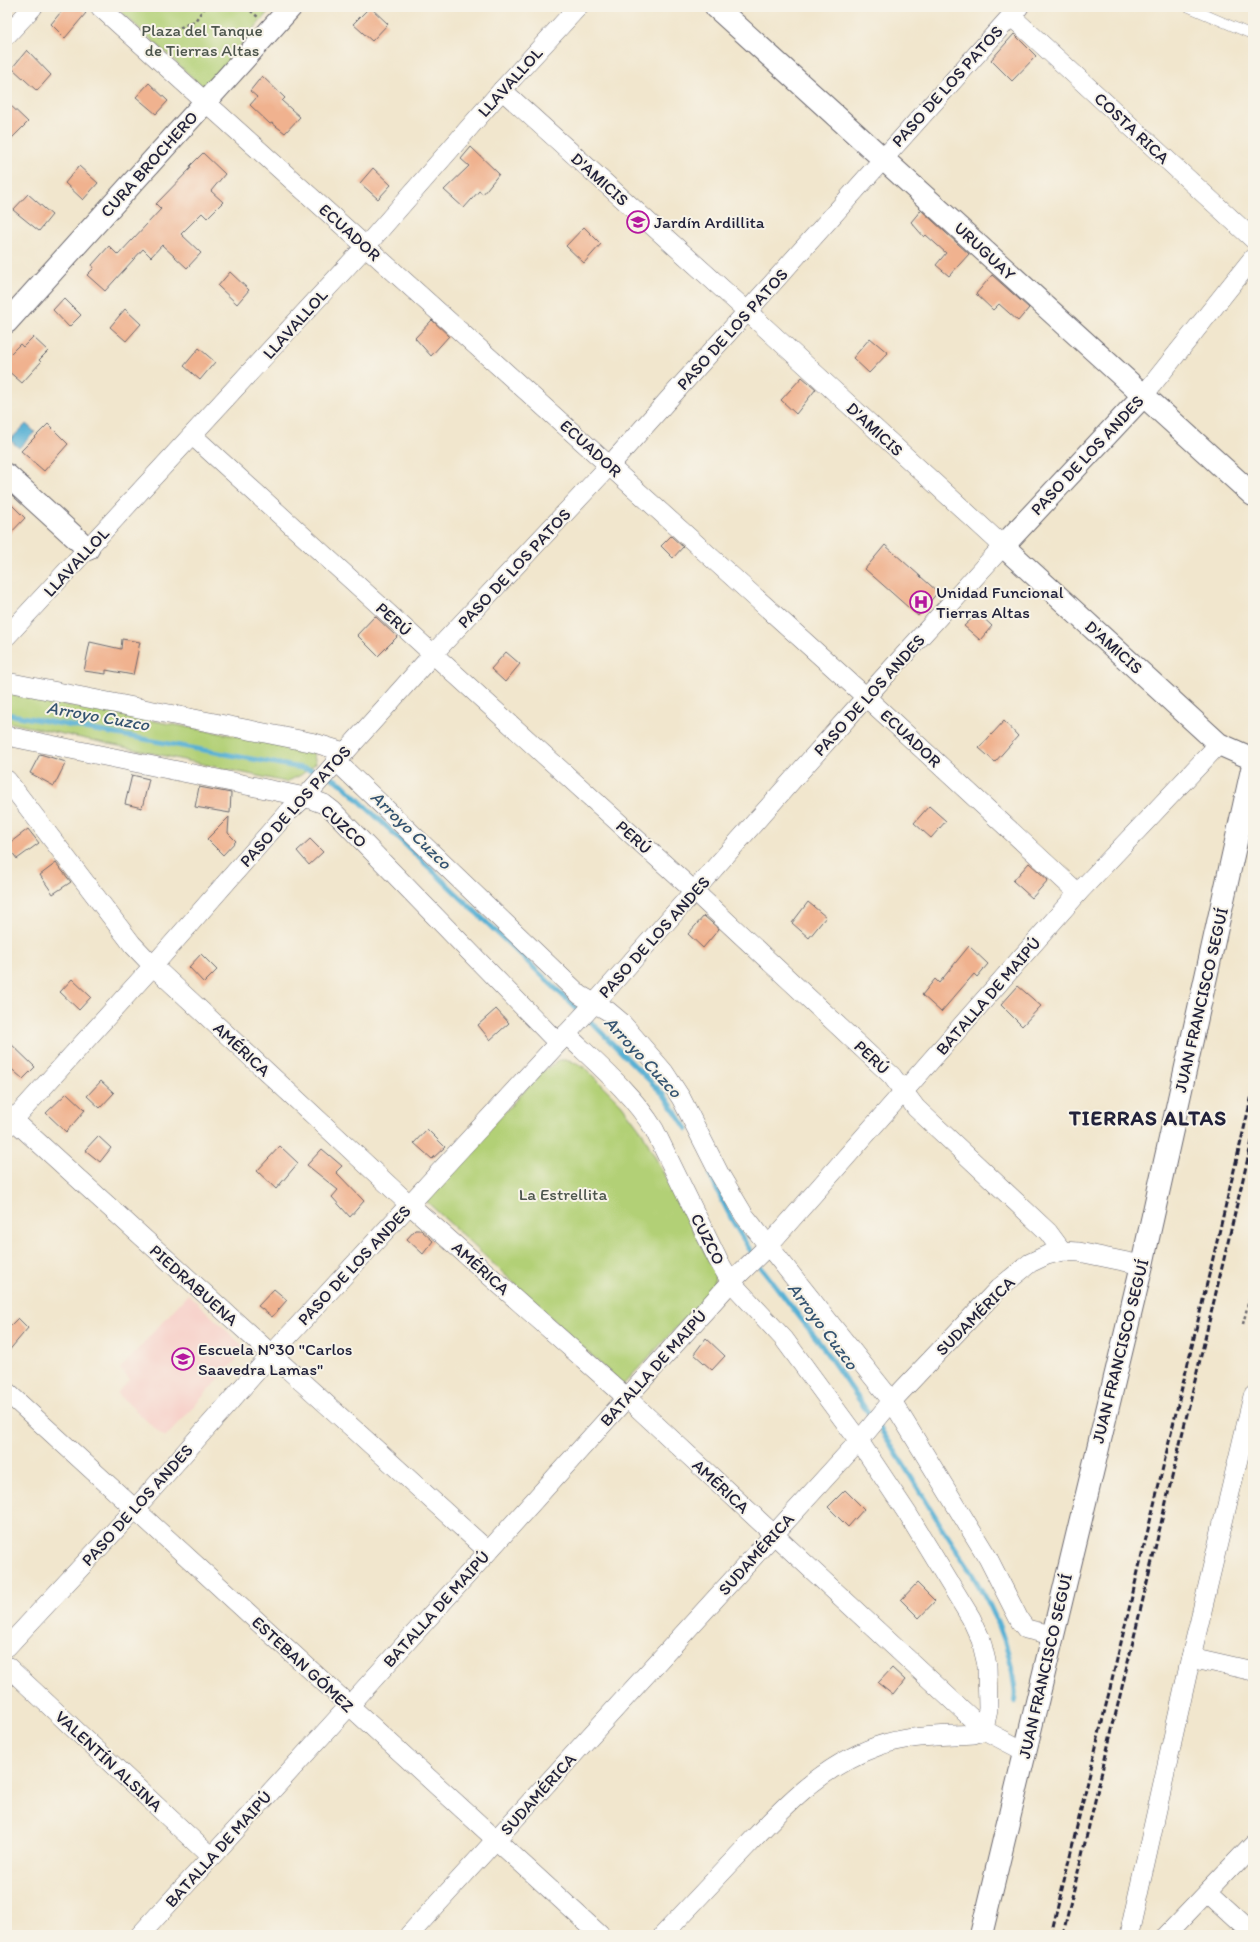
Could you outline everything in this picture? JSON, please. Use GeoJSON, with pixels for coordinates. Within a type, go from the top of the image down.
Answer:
{"type":"FeatureCollection","features":[{"type":"Feature","properties":{"kind":"street"},"geometry":{"type":"LineString","coordinates":[[7,35],[33,7]]}},
{"type":"Feature","properties":{"kind":"street","name":"ECUADOR"},"geometry":{"type":"LineString","coordinates":[[100,7],[610,465],[866,697],[1078,893]]}},
{"type":"Feature","properties":{"kind":"street","name":"CURA BROCHERO"},"geometry":{"type":"LineString","coordinates":[[7,322],[291,7]]}},
{"type":"Feature","properties":{"kind":"street","name":"LLAVALLOL"},"geometry":{"type":"LineString","coordinates":[[7,636],[193,436],[366,246],[502,90],[578,7]]}},
{"type":"Feature","properties":{"kind":"street","name":"URUGUAY"},"geometry":{"type":"LineString","coordinates":[[716,7],[884,158],[1253,495]]}},
{"type":"Feature","properties":{"kind":"street","name":"PASO DE LOS PATOS"},"geometry":{"type":"LineString","coordinates":[[9,1120],[152,966],[286,814],[311,790],[433,654],[610,465],[1015,11]]}},
{"type":"Feature","properties":{"kind":"street","name":"COSTA RICA"},"geometry":{"type":"LineString","coordinates":[[1015,11],[1253,239]]}},
{"type":"Feature","properties":{"kind":"street","name":"D'AMICIS"},"geometry":{"type":"LineString","coordinates":[[502,90],[748,312],[1219,744],[1253,759]]}},
{"type":"Feature","properties":{"kind":"street","name":"PASO DE LOS ANDES"},"geometry":{"type":"LineString","coordinates":[[7,1647],[135,1509],[271,1355],[410,1205],[695,892],[866,697],[1003,546],[1143,396],[1253,258]]}},
{"type":"Feature","properties":{"kind":"street","name":"PERÚ"},"geometry":{"type":"LineString","coordinates":[[193,436],[695,892],[892,1076],[916,1108],[1048,1232],[1062,1251]]}},
{"type":"Feature","properties":{"kind":"street"},"geometry":{"type":"LineString","coordinates":[[7,475],[88,549]]}},
{"type":"Feature","properties":{"kind":"street"},"geometry":{"type":"LineString","coordinates":[[7,682],[315,743],[337,760],[580,995],[587,1011],[608,1011],[621,1022],[664,1072],[681,1098],[719,1173],[765,1250],[888,1405],[988,1558],[1020,1621],[1026,1629],[1052,1635]]}},
{"type":"Feature","properties":{"kind":"street","name":"CUZCO"},"geometry":{"type":"LineString","coordinates":[[7,736],[311,790],[562,1038],[628,1094],[642,1110],[731,1282],[784,1339],[863,1436],[971,1618],[981,1640],[987,1664],[988,1709],[984,1730]]}},
{"type":"Feature","properties":{"kind":"street","name":"BATALLA DE MAIPÚ"},"geometry":{"type":"LineString","coordinates":[[140,1935],[210,1856],[350,1706],[745,1266],[765,1250],[1078,893],[1219,744]]}},
{"type":"Feature","properties":{"kind":"street","name":"JUAN FRANCISCO SEGUÍ"},"geometry":{"type":"LineString","coordinates":[[981,1935],[1142,1265],[1253,765]]}},
{"type":"Feature","properties":{"kind":"street","name":"AMÉRICA"},"geometry":{"type":"LineString","coordinates":[[7,780],[132,944],[152,966],[410,1205],[626,1397],[984,1730],[1026,1752]]}},
{"type":"Feature","properties":{"kind":"street","name":"PIEDRABUENA"},"geometry":{"type":"LineString","coordinates":[[9,1120],[488,1551]]}},
{"type":"Feature","properties":{"kind":"street","name":"SUDAMÉRICA"},"geometry":{"type":"LineString","coordinates":[[409,1935],[863,1436],[888,1405],[999,1288],[1030,1262],[1062,1251],[1079,1252],[1142,1265]]}},
{"type":"Feature","properties":{"kind":"street","name":"ESTEBAN GÓMEZ"},"geometry":{"type":"LineString","coordinates":[[7,1392],[600,1935]]}},
{"type":"Feature","properties":{"kind":"street"},"geometry":{"type":"LineString","coordinates":[[1129,1935],[1191,1657],[1249,1433],[1253,1396]]}},
{"type":"Feature","properties":{"kind":"street"},"geometry":{"type":"LineString","coordinates":[[1191,1657],[1253,1671]]}},
{"type":"Feature","properties":{"kind":"street","name":"VALENTÍN ALSINA"},"geometry":{"type":"LineString","coordinates":[[7,1666],[210,1856]]}},
{"type":"Feature","properties":{"kind":"street"},"geometry":{"type":"LineString","coordinates":[[663,1935],[785,1805],[810,1783],[830,1769],[852,1757],[878,1746],[906,1738],[974,1734],[984,1730]]}},
{"type":"Feature","properties":{"kind":"street"},"geometry":{"type":"LineString","coordinates":[[1166,1935],[1253,1844]]}},
{"type":"Feature","properties":{"kind":"street"},"geometry":{"type":"LineString","coordinates":[[1208,1892],[1253,1933]]}},
{"type":"Feature","properties":{"kind":"lane"},"geometry":{"type":"LineString","coordinates":[[1188,7],[1253,35]]}},
{"type":"Feature","properties":{"kind":"path"},"geometry":{"type":"LineString","coordinates":[[141,44],[195,21],[205,7]]}},
{"type":"Feature","properties":{"kind":"path"},"geometry":{"type":"LineString","coordinates":[[1243,1324],[1253,1284]]}},
{"type":"Feature","properties":{"kind":"shaded area","name":"Escuela Nº30 \"Carlos Saavedra Lamas\""},"geometry":{"type":"Polygon","coordinates":[[[188,1294],[246,1349],[165,1438],[117,1393],[130,1380],[120,1369],[188,1294]]]}},
{"type":"Feature","properties":{"kind":"green space","name":"Plaza del Tanque de Tierras Altas"},"geometry":{"type":"Polygon","coordinates":[[[116,7],[272,7],[205,89],[116,7]]]}},
{"type":"Feature","properties":{"kind":"green space"},"geometry":{"type":"Polygon","coordinates":[[[7,694],[312,750],[316,763],[301,775],[286,782],[7,722],[7,694]]]}},
{"type":"Feature","properties":{"kind":"green space","name":"La Estrellita"},"geometry":{"type":"Polygon","coordinates":[[[559,1060],[569,1060],[585,1068],[621,1104],[642,1132],[716,1274],[712,1289],[623,1385],[424,1199],[543,1071],[559,1060]]]}},
{"type":"Feature","properties":{"kind":"water"},"geometry":{"type":"Polygon","coordinates":[[[26,424],[35,432],[19,448],[10,440],[26,424]]]}},
{"type":"Feature","properties":{"kind":"building"},"geometry":{"type":"Polygon","coordinates":[[[65,7],[79,7],[86,13],[65,38],[51,24],[65,7]]]}},
{"type":"Feature","properties":{"kind":"building"},"geometry":{"type":"Polygon","coordinates":[[[370,7],[388,24],[372,41],[353,24],[370,7]]]}},
{"type":"Feature","properties":{"kind":"building"},"geometry":{"type":"Polygon","coordinates":[[[1014,34],[1036,56],[1012,81],[991,60],[1014,34]]]}},
{"type":"Feature","properties":{"kind":"building"},"geometry":{"type":"Polygon","coordinates":[[[27,50],[51,75],[37,91],[12,68],[27,50]]]}},
{"type":"Feature","properties":{"kind":"building"},"geometry":{"type":"Polygon","coordinates":[[[262,76],[285,98],[282,101],[300,117],[285,133],[272,123],[270,124],[250,105],[257,97],[250,91],[262,76]]]}},
{"type":"Feature","properties":{"kind":"building"},"geometry":{"type":"Polygon","coordinates":[[[149,83],[168,101],[156,114],[136,97],[149,83]]]}},
{"type":"Feature","properties":{"kind":"building"},"geometry":{"type":"Polygon","coordinates":[[[7,102],[28,122],[7,143],[7,102]]]}},
{"type":"Feature","properties":{"kind":"building"},"geometry":{"type":"Polygon","coordinates":[[[471,147],[499,174],[483,194],[479,191],[464,208],[444,190],[469,166],[461,159],[471,147]]]}},
{"type":"Feature","properties":{"kind":"building"},"geometry":{"type":"Polygon","coordinates":[[[203,153],[225,174],[211,191],[223,202],[207,218],[202,213],[181,234],[201,253],[187,268],[162,245],[151,257],[143,249],[105,291],[87,275],[94,268],[92,265],[109,246],[118,255],[161,209],[156,204],[191,168],[190,166],[203,153]]]}},
{"type":"Feature","properties":{"kind":"building"},"geometry":{"type":"Polygon","coordinates":[[[79,166],[98,183],[83,200],[65,183],[79,166]]]}},
{"type":"Feature","properties":{"kind":"building"},"geometry":{"type":"Polygon","coordinates":[[[373,168],[391,185],[378,199],[360,183],[373,168]]]}},
{"type":"Feature","properties":{"kind":"building"},"geometry":{"type":"Polygon","coordinates":[[[28,194],[52,215],[39,231],[13,210],[28,194]]]}},
{"type":"Feature","properties":{"kind":"building"},"geometry":{"type":"Polygon","coordinates":[[[921,210],[969,254],[949,276],[936,265],[946,253],[926,235],[924,237],[911,222],[921,210]]]}},
{"type":"Feature","properties":{"kind":"building"},"geometry":{"type":"Polygon","coordinates":[[[584,227],[601,244],[584,263],[566,246],[584,227]]]}},
{"type":"Feature","properties":{"kind":"building"},"geometry":{"type":"Polygon","coordinates":[[[230,272],[249,290],[237,304],[218,286],[230,272]]]}},
{"type":"Feature","properties":{"kind":"building"},"geometry":{"type":"Polygon","coordinates":[[[992,275],[1029,308],[1018,321],[999,304],[993,310],[976,294],[992,275]]]}},
{"type":"Feature","properties":{"kind":"building"},"geometry":{"type":"Polygon","coordinates":[[[64,298],[81,315],[69,327],[53,310],[64,298]]]}},
{"type":"Feature","properties":{"kind":"building"},"geometry":{"type":"Polygon","coordinates":[[[125,309],[141,324],[126,341],[110,327],[125,309]]]}},
{"type":"Feature","properties":{"kind":"building"},"geometry":{"type":"Polygon","coordinates":[[[432,320],[449,336],[431,356],[415,338],[432,320]]]}},
{"type":"Feature","properties":{"kind":"building"},"geometry":{"type":"Polygon","coordinates":[[[33,337],[48,351],[39,360],[41,362],[22,383],[7,370],[7,357],[20,344],[23,347],[33,337]]]}},
{"type":"Feature","properties":{"kind":"building"},"geometry":{"type":"Polygon","coordinates":[[[870,338],[888,353],[869,373],[853,358],[870,338]]]}},
{"type":"Feature","properties":{"kind":"building"},"geometry":{"type":"Polygon","coordinates":[[[199,348],[215,362],[200,380],[184,366],[199,348]]]}},
{"type":"Feature","properties":{"kind":"building"},"geometry":{"type":"Polygon","coordinates":[[[802,377],[816,389],[796,414],[781,400],[802,377]]]}},
{"type":"Feature","properties":{"kind":"building"},"geometry":{"type":"Polygon","coordinates":[[[48,424],[68,444],[44,471],[21,451],[48,424]]]}},
{"type":"Feature","properties":{"kind":"building"},"geometry":{"type":"Polygon","coordinates":[[[7,500],[25,518],[7,537],[7,500]]]}},
{"type":"Feature","properties":{"kind":"building"},"geometry":{"type":"Polygon","coordinates":[[[671,536],[683,547],[673,558],[661,546],[671,536]]]}},
{"type":"Feature","properties":{"kind":"building"},"geometry":{"type":"Polygon","coordinates":[[[885,545],[938,592],[918,616],[865,569],[885,545]]]}},
{"type":"Feature","properties":{"kind":"building"},"geometry":{"type":"Polygon","coordinates":[[[978,613],[992,626],[980,640],[964,626],[978,613]]]}},
{"type":"Feature","properties":{"kind":"building"},"geometry":{"type":"Polygon","coordinates":[[[375,616],[397,637],[378,656],[357,635],[375,616]]]}},
{"type":"Feature","properties":{"kind":"building"},"geometry":{"type":"Polygon","coordinates":[[[122,639],[140,642],[133,675],[106,670],[106,674],[84,671],[90,642],[121,649],[122,639]]]}},
{"type":"Feature","properties":{"kind":"building"},"geometry":{"type":"Polygon","coordinates":[[[506,652],[520,664],[505,682],[491,669],[506,652]]]}},
{"type":"Feature","properties":{"kind":"building"},"geometry":{"type":"Polygon","coordinates":[[[1004,721],[1018,736],[995,762],[979,748],[1004,721]]]}},
{"type":"Feature","properties":{"kind":"building"},"geometry":{"type":"Polygon","coordinates":[[[40,754],[66,762],[54,786],[30,773],[40,754]]]}},
{"type":"Feature","properties":{"kind":"building"},"geometry":{"type":"Polygon","coordinates":[[[132,775],[149,779],[142,808],[125,804],[132,775]]]}},
{"type":"Feature","properties":{"kind":"building"},"geometry":{"type":"Polygon","coordinates":[[[199,787],[231,793],[230,813],[195,807],[199,787]]]}},
{"type":"Feature","properties":{"kind":"building"},"geometry":{"type":"Polygon","coordinates":[[[929,806],[946,821],[931,838],[914,823],[929,806]]]}},
{"type":"Feature","properties":{"kind":"building"},"geometry":{"type":"Polygon","coordinates":[[[229,817],[228,833],[236,841],[223,855],[207,839],[229,817]]]}},
{"type":"Feature","properties":{"kind":"building"},"geometry":{"type":"Polygon","coordinates":[[[28,829],[39,843],[17,859],[7,845],[28,829]]]}},
{"type":"Feature","properties":{"kind":"building"},"geometry":{"type":"Polygon","coordinates":[[[310,839],[323,852],[309,865],[297,851],[310,839]]]}},
{"type":"Feature","properties":{"kind":"building"},"geometry":{"type":"Polygon","coordinates":[[[56,863],[71,882],[53,894],[40,875],[56,863]]]}},
{"type":"Feature","properties":{"kind":"building"},"geometry":{"type":"Polygon","coordinates":[[[1029,863],[1048,880],[1032,898],[1013,881],[1029,863]]]}},
{"type":"Feature","properties":{"kind":"building"},"geometry":{"type":"Polygon","coordinates":[[[808,902],[826,917],[809,938],[792,923],[808,902]]]}},
{"type":"Feature","properties":{"kind":"building"},"geometry":{"type":"Polygon","coordinates":[[[704,916],[719,929],[703,948],[688,934],[704,916]]]}},
{"type":"Feature","properties":{"kind":"building"},"geometry":{"type":"Polygon","coordinates":[[[969,946],[988,964],[977,977],[974,974],[941,1012],[922,995],[935,979],[939,983],[969,946]]]}},
{"type":"Feature","properties":{"kind":"building"},"geometry":{"type":"Polygon","coordinates":[[[201,954],[217,970],[204,983],[189,967],[201,954]]]}},
{"type":"Feature","properties":{"kind":"building"},"geometry":{"type":"Polygon","coordinates":[[[72,979],[91,997],[79,1010],[60,992],[72,979]]]}},
{"type":"Feature","properties":{"kind":"building"},"geometry":{"type":"Polygon","coordinates":[[[1018,986],[1041,1006],[1022,1026],[1001,1005],[1018,986]]]}},
{"type":"Feature","properties":{"kind":"building"},"geometry":{"type":"Polygon","coordinates":[[[496,1009],[509,1023],[490,1040],[478,1025],[496,1009]]]}},
{"type":"Feature","properties":{"kind":"building"},"geometry":{"type":"Polygon","coordinates":[[[7,1040],[35,1067],[23,1079],[7,1065],[7,1040]]]}},
{"type":"Feature","properties":{"kind":"building"},"geometry":{"type":"Polygon","coordinates":[[[101,1081],[114,1093],[100,1108],[87,1096],[101,1081]]]}},
{"type":"Feature","properties":{"kind":"building"},"geometry":{"type":"Polygon","coordinates":[[[67,1093],[85,1110],[66,1132],[46,1113],[67,1093]]]}},
{"type":"Feature","properties":{"kind":"building"},"geometry":{"type":"Polygon","coordinates":[[[427,1129],[445,1147],[432,1159],[414,1143],[427,1129]]]}},
{"type":"Feature","properties":{"kind":"building"},"geometry":{"type":"Polygon","coordinates":[[[98,1136],[111,1148],[100,1162],[85,1150],[98,1136]]]}},
{"type":"Feature","properties":{"kind":"building"},"geometry":{"type":"Polygon","coordinates":[[[280,1146],[298,1163],[276,1189],[257,1171],[280,1146]]]}},
{"type":"Feature","properties":{"kind":"building"},"geometry":{"type":"Polygon","coordinates":[[[322,1149],[342,1166],[336,1172],[364,1201],[350,1217],[332,1197],[338,1190],[307,1165],[322,1149]]]}},
{"type":"Feature","properties":{"kind":"building"},"geometry":{"type":"Polygon","coordinates":[[[415,1230],[421,1230],[433,1241],[423,1254],[407,1239],[415,1230]]]}},
{"type":"Feature","properties":{"kind":"building"},"geometry":{"type":"Polygon","coordinates":[[[274,1289],[287,1300],[272,1317],[258,1306],[274,1289]]]}},
{"type":"Feature","properties":{"kind":"building"},"geometry":{"type":"Polygon","coordinates":[[[18,1318],[28,1328],[7,1353],[7,1329],[18,1318]]]}},
{"type":"Feature","properties":{"kind":"building"},"geometry":{"type":"Polygon","coordinates":[[[706,1338],[725,1356],[712,1370],[694,1354],[706,1338]]]}},
{"type":"Feature","properties":{"kind":"building"},"geometry":{"type":"Polygon","coordinates":[[[845,1490],[864,1509],[848,1527],[828,1507],[845,1490]]]}},
{"type":"Feature","properties":{"kind":"building"},"geometry":{"type":"Polygon","coordinates":[[[917,1583],[935,1601],[919,1618],[901,1600],[917,1583]]]}},
{"type":"Feature","properties":{"kind":"building"},"geometry":{"type":"Polygon","coordinates":[[[892,1668],[905,1680],[893,1695],[878,1683],[892,1668]]]}},
{"type":"Feature","properties":{"kind":"waterway","name":"Arroyo Cuzco"},"geometry":{"type":"LineString","coordinates":[[7,714],[323,772]]}},
{"type":"Feature","properties":{"kind":"waterway","name":"Arroyo Cuzco"},"geometry":{"type":"LineString","coordinates":[[329,776],[342,784],[581,1013]]}},
{"type":"Feature","properties":{"kind":"waterway","name":"Arroyo Cuzco"},"geometry":{"type":"LineString","coordinates":[[587,1018],[664,1095],[687,1129]]}},
{"type":"Feature","properties":{"kind":"waterway","name":"Arroyo Cuzco"},"geometry":{"type":"LineString","coordinates":[[710,1176],[732,1220],[753,1255]]}},
{"type":"Feature","properties":{"kind":"waterway","name":"Arroyo Cuzco"},"geometry":{"type":"LineString","coordinates":[[757,1262],[819,1342],[872,1418]]}},
{"type":"Feature","properties":{"kind":"waterway","name":"Arroyo Cuzco"},"geometry":{"type":"LineString","coordinates":[[877,1424],[974,1578],[994,1614],[1009,1654],[1015,1689],[1014,1702]]}},
{"type":"Feature","properties":{"kind":"railway"},"geometry":{"type":"LineString","coordinates":[[1051,1935],[1253,1091]]}},
{"type":"Feature","properties":{"kind":"railway"},"geometry":{"type":"LineString","coordinates":[[1063,1935],[1253,1137]]}},
{"type":"Feature","properties":{"kind":"place","name":"Jardín Ardillita"},"geometry":{"type":"Point","coordinates":[638,222]}},
{"type":"Feature","properties":{"kind":"place","name":"Unidad Funcional Tierras Altas"},"geometry":{"type":"Point","coordinates":[921,602]}},
{"type":"Feature","properties":{"kind":"place","name":"Escuela Nº30 \"Carlos Saavedra Lamas\""},"geometry":{"type":"Point","coordinates":[183,1359]}},
{"type":"Feature","properties":{"kind":"district","name":"TIERRAS ALTAS"},"geometry":{"type":"Point","coordinates":[1148,1117]}}]}
